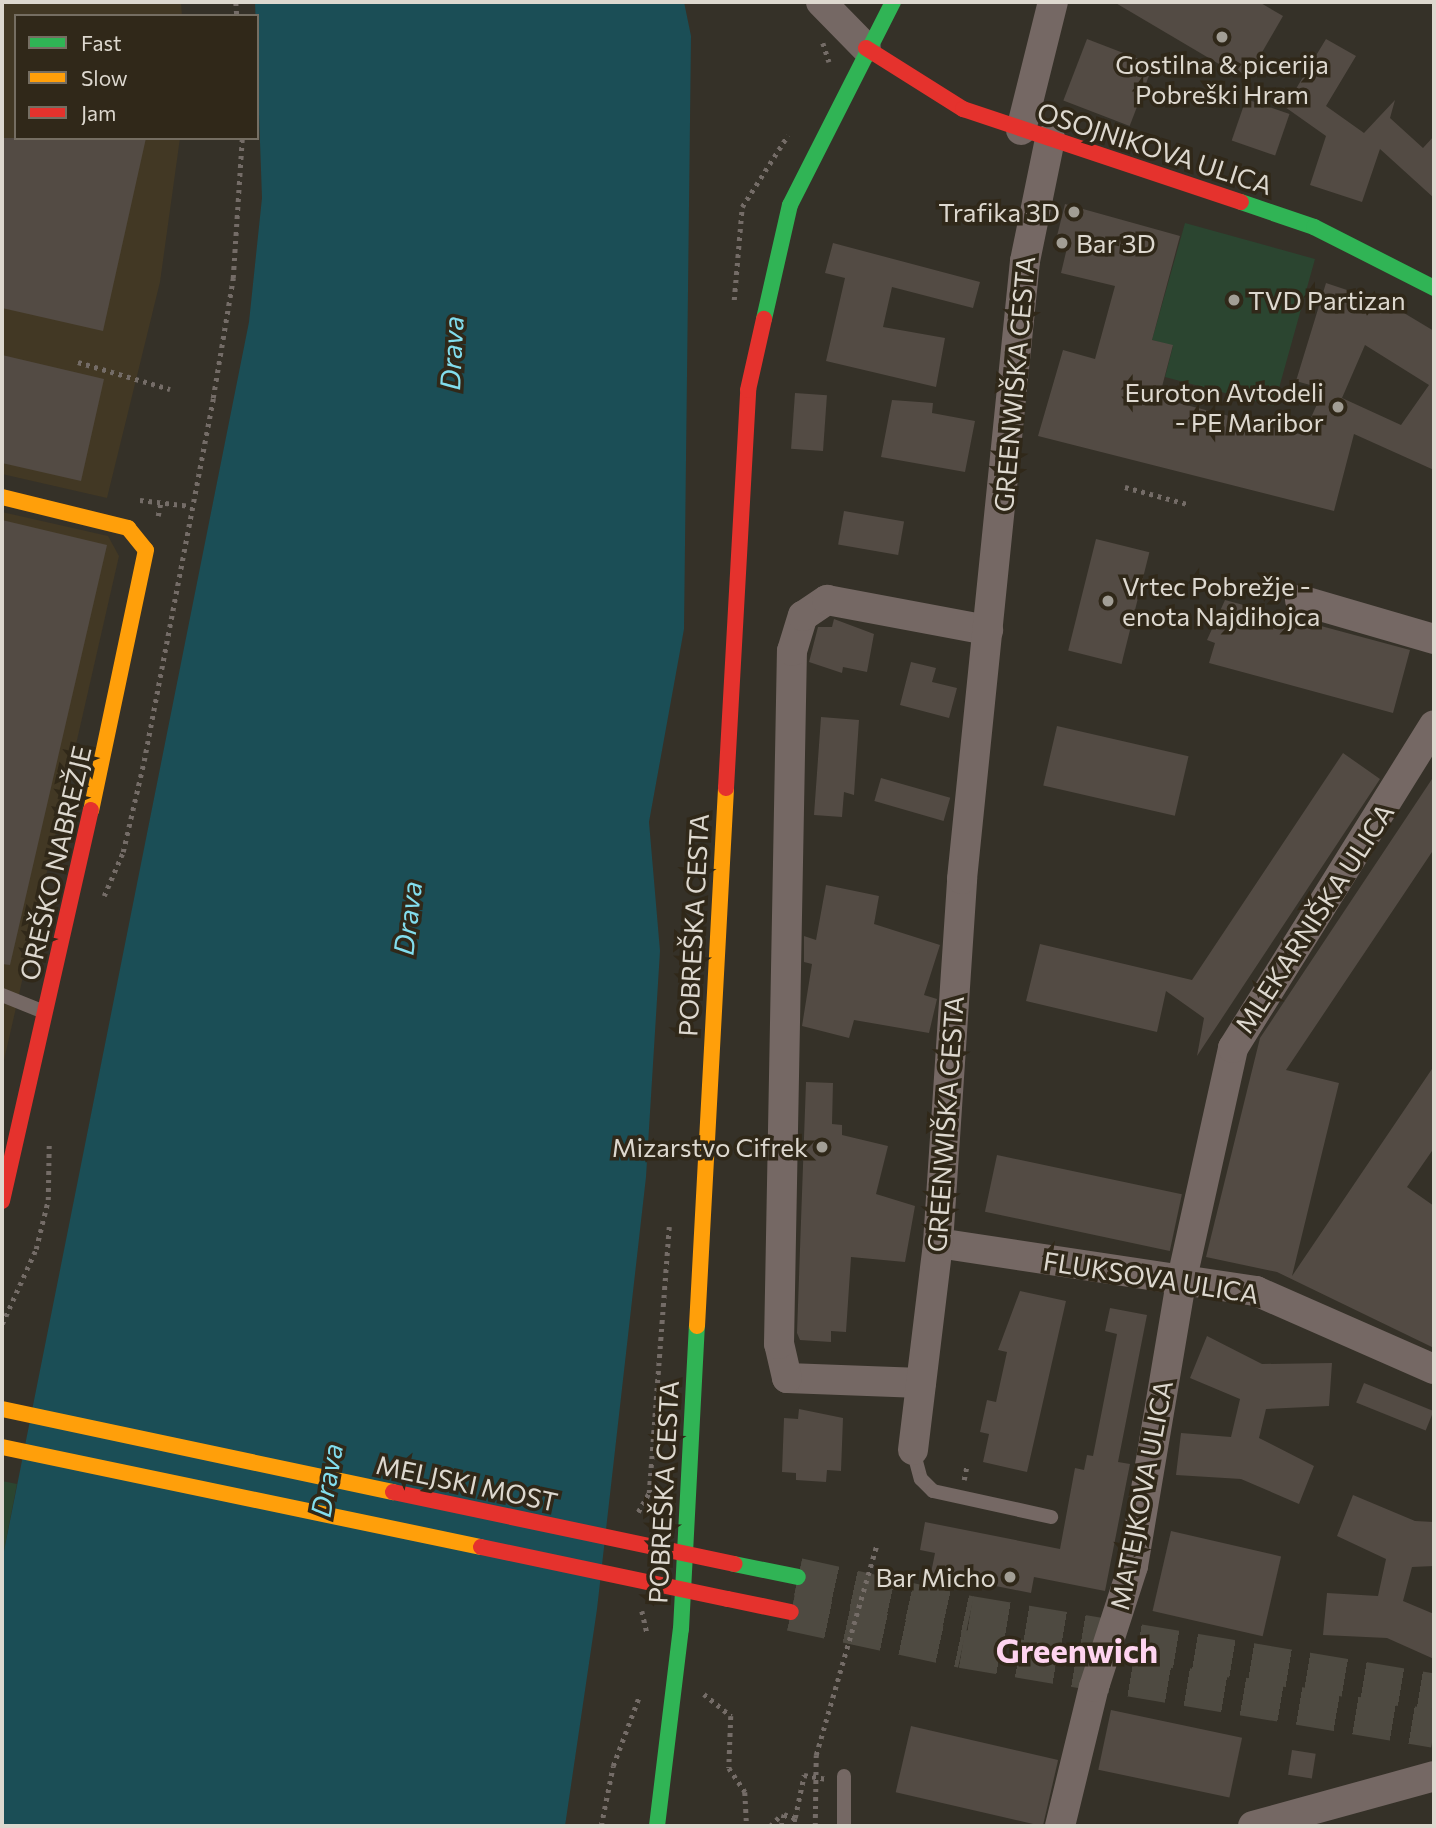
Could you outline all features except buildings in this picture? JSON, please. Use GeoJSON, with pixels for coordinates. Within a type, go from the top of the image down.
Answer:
{"type":"FeatureCollection","features":[{"type":"Feature","properties":{"kind":"main road","name":"POBREŠKA CESTA"},"geometry":{"type":"LineString","coordinates":[[657,1826],[683,1569],[748,390],[790,205],[866,48],[893,2]]}},
{"type":"Feature","properties":{"kind":"main road","name":"OSOJNIKOVA ULICA"},"geometry":{"type":"LineString","coordinates":[[866,48],[916,85],[1021,130],[1314,227],[1434,288]]}},
{"type":"Feature","properties":{"kind":"main road","name":"OREŠKO NABREŽJE"},"geometry":{"type":"LineString","coordinates":[[2,497],[109,522],[139,537],[146,550],[144,584],[2,1202]]}},
{"type":"Feature","properties":{"kind":"main road","name":"MELJSKI MOST"},"geometry":{"type":"LineString","coordinates":[[2,1409],[798,1577]]}},
{"type":"Feature","properties":{"kind":"main road","name":"MELJSKI MOST"},"geometry":{"type":"LineString","coordinates":[[6,1428],[683,1569]]}},
{"type":"Feature","properties":{"kind":"main road"},"geometry":{"type":"LineString","coordinates":[[2,1447],[791,1612]]}},
{"type":"Feature","properties":{"kind":"street"},"geometry":{"type":"LineString","coordinates":[[821,2],[866,48]]}},
{"type":"Feature","properties":{"kind":"street"},"geometry":{"type":"LineString","coordinates":[[1021,130],[1053,2]]}},
{"type":"Feature","properties":{"kind":"street","name":"GREENWIŠKA CESTA"},"geometry":{"type":"LineString","coordinates":[[913,1450],[938,1243],[962,878],[1025,261],[1050,139]]}},
{"type":"Feature","properties":{"kind":"street"},"geometry":{"type":"LineString","coordinates":[[921,1382],[786,1378],[779,1344],[794,632],[815,606],[843,599],[988,630]]}},
{"type":"Feature","properties":{"kind":"street"},"geometry":{"type":"LineString","coordinates":[[1300,600],[1434,639]]}},
{"type":"Feature","properties":{"kind":"street","name":"MLEKARNIŠKA ULICA"},"geometry":{"type":"LineString","coordinates":[[1181,1283],[1243,1022],[1434,725]]}},
{"type":"Feature","properties":{"kind":"street","name":"FLUKSOVA ULICA"},"geometry":{"type":"LineString","coordinates":[[938,1243],[1181,1283],[1256,1291],[1434,1369]]}},
{"type":"Feature","properties":{"kind":"street","name":"MATEJKOVA ULICA"},"geometry":{"type":"LineString","coordinates":[[1060,1826],[1094,1687],[1133,1566],[1181,1283]]}},
{"type":"Feature","properties":{"kind":"street"},"geometry":{"type":"LineString","coordinates":[[1254,1826],[1434,1776]]}},
{"type":"Feature","properties":{"kind":"lane"},"geometry":{"type":"LineString","coordinates":[[2,995],[45,1013]]}},
{"type":"Feature","properties":{"kind":"lane","name":"GREENWIŠKA CESTA"},"geometry":{"type":"LineString","coordinates":[[913,1450],[921,1479],[933,1491],[1051,1517]]}},
{"type":"Feature","properties":{"kind":"lane"},"geometry":{"type":"LineString","coordinates":[[844,1776],[844,1826]]}},
{"type":"Feature","properties":{"kind":"path"},"geometry":{"type":"LineString","coordinates":[[100,902],[123,852],[138,787],[191,506],[233,278],[242,140]]}},
{"type":"Feature","properties":{"kind":"path"},"geometry":{"type":"LineString","coordinates":[[78,362],[170,389]]}},
{"type":"Feature","properties":{"kind":"path"},"geometry":{"type":"LineString","coordinates":[[1125,487],[1187,504]]}},
{"type":"Feature","properties":{"kind":"path"},"geometry":{"type":"LineString","coordinates":[[815,1826],[816,1755],[877,1544]]}},
{"type":"Feature","properties":{"kind":"path"},"geometry":{"type":"LineString","coordinates":[[646,1647],[647,1625]]}},
{"type":"Feature","properties":{"kind":"path"},"geometry":{"type":"LineString","coordinates":[[601,1826],[613,1766],[641,1683]]}},
{"type":"Feature","properties":{"kind":"path"},"geometry":{"type":"LineString","coordinates":[[700,1692],[731,1716],[729,1768],[746,1792],[747,1826]]}},
{"type":"Feature","properties":{"kind":"path"},"geometry":{"type":"LineString","coordinates":[[794,1826],[804,1775]]}},
{"type":"Feature","properties":{"kind":"path"},"geometry":{"type":"LineString","coordinates":[[770,1826],[779,1817],[795,1818]]}},
{"type":"Feature","properties":{"kind":"path"},"geometry":{"type":"LineString","coordinates":[[779,1817],[782,1826]]}},
{"type":"Feature","properties":{"kind":"shaded area"},"geometry":{"type":"Polygon","coordinates":[[[2,2],[181,2],[182,14],[14,14],[14,140],[180,140],[160,282],[107,498],[2,474],[2,2]]]}},
{"type":"Feature","properties":{"kind":"shaded area"},"geometry":{"type":"Polygon","coordinates":[[[2,512],[108,536],[119,556],[2,1069],[2,512]]]}},
{"type":"Feature","properties":{"kind":"green space","name":"TVD Partizan"},"geometry":{"type":"Polygon","coordinates":[[[1185,223],[1315,259],[1274,406],[1165,377],[1173,346],[1152,340],[1185,223]]]}},
{"type":"Feature","properties":{"kind":"green space"},"geometry":{"type":"Polygon","coordinates":[[[2,1481],[17,1484],[2,1561],[2,1481]]]}},
{"type":"Feature","properties":{"kind":"water","name":"Drava"},"geometry":{"type":"Polygon","coordinates":[[[255,2],[684,2],[691,36],[684,629],[649,822],[660,951],[646,1177],[597,1609],[565,1826],[2,1826],[2,1561],[249,322],[262,198],[259,14],[255,14],[255,2]]]}},
{"type":"Feature","properties":{"kind":"tunnel"},"geometry":{"type":"LineString","coordinates":[[798,1577],[970,1615],[1434,1693]]}},
{"type":"Feature","properties":{"kind":"tunnel"},"geometry":{"type":"LineString","coordinates":[[791,1612],[962,1649],[1434,1729]]}},
{"type":"Feature","properties":{"kind":"traffic: fast"},"geometry":{"type":"LineString","coordinates":[[764,319],[790,205],[893,2]]}},
{"type":"Feature","properties":{"kind":"traffic: fast"},"geometry":{"type":"LineString","coordinates":[[1241,202],[1314,227],[1434,288]]}},
{"type":"Feature","properties":{"kind":"traffic: fast"},"geometry":{"type":"LineString","coordinates":[[657,1826],[681,1629],[697,1326]]}},
{"type":"Feature","properties":{"kind":"traffic: fast"},"geometry":{"type":"LineString","coordinates":[[734,1564],[798,1577]]}},
{"type":"Feature","properties":{"kind":"traffic: slow"},"geometry":{"type":"LineString","coordinates":[[2,497],[128,528],[146,550],[91,810]]}},
{"type":"Feature","properties":{"kind":"traffic: slow"},"geometry":{"type":"LineString","coordinates":[[697,1326],[726,788]]}},
{"type":"Feature","properties":{"kind":"traffic: slow"},"geometry":{"type":"LineString","coordinates":[[2,1409],[393,1492]]}},
{"type":"Feature","properties":{"kind":"traffic: slow"},"geometry":{"type":"LineString","coordinates":[[2,1447],[481,1547]]}},
{"type":"Feature","properties":{"kind":"traffic: jam"},"geometry":{"type":"LineString","coordinates":[[866,48],[963,109],[1241,202]]}},
{"type":"Feature","properties":{"kind":"traffic: jam"},"geometry":{"type":"LineString","coordinates":[[726,788],[748,390],[764,319]]}},
{"type":"Feature","properties":{"kind":"traffic: jam"},"geometry":{"type":"LineString","coordinates":[[2,1201],[91,810]]}},
{"type":"Feature","properties":{"kind":"traffic: jam"},"geometry":{"type":"LineString","coordinates":[[393,1492],[734,1564]]}},
{"type":"Feature","properties":{"kind":"traffic: jam"},"geometry":{"type":"LineString","coordinates":[[481,1547],[728,1599]]}},
{"type":"Feature","properties":{"kind":"traffic: jam"},"geometry":{"type":"LineString","coordinates":[[728,1599],[791,1612]]}},
{"type":"Feature","properties":{"kind":"place","name":"Gostilna & picerija Pobreški Hram"},"geometry":{"type":"Point","coordinates":[1222,37]}},
{"type":"Feature","properties":{"kind":"place","name":"Trafika 3D"},"geometry":{"type":"Point","coordinates":[1074,212]}},
{"type":"Feature","properties":{"kind":"place","name":"Bar 3D"},"geometry":{"type":"Point","coordinates":[1062,243]}},
{"type":"Feature","properties":{"kind":"place","name":"TVD Partizan"},"geometry":{"type":"Point","coordinates":[1234,300]}},
{"type":"Feature","properties":{"kind":"place","name":"Euroton Avtodeli - PE Maribor"},"geometry":{"type":"Point","coordinates":[1338,407]}},
{"type":"Feature","properties":{"kind":"place","name":"Vrtec Pobrežje - enota Najdihojca"},"geometry":{"type":"Point","coordinates":[1108,601]}},
{"type":"Feature","properties":{"kind":"place","name":"Mizarstvo Cifrek"},"geometry":{"type":"Point","coordinates":[822,1147]}},
{"type":"Feature","properties":{"kind":"place","name":"Bar Micho"},"geometry":{"type":"Point","coordinates":[1010,1577]}},
{"type":"Feature","properties":{"kind":"district","name":"Greenwich"},"geometry":{"type":"Point","coordinates":[1077,1650]}}]}
